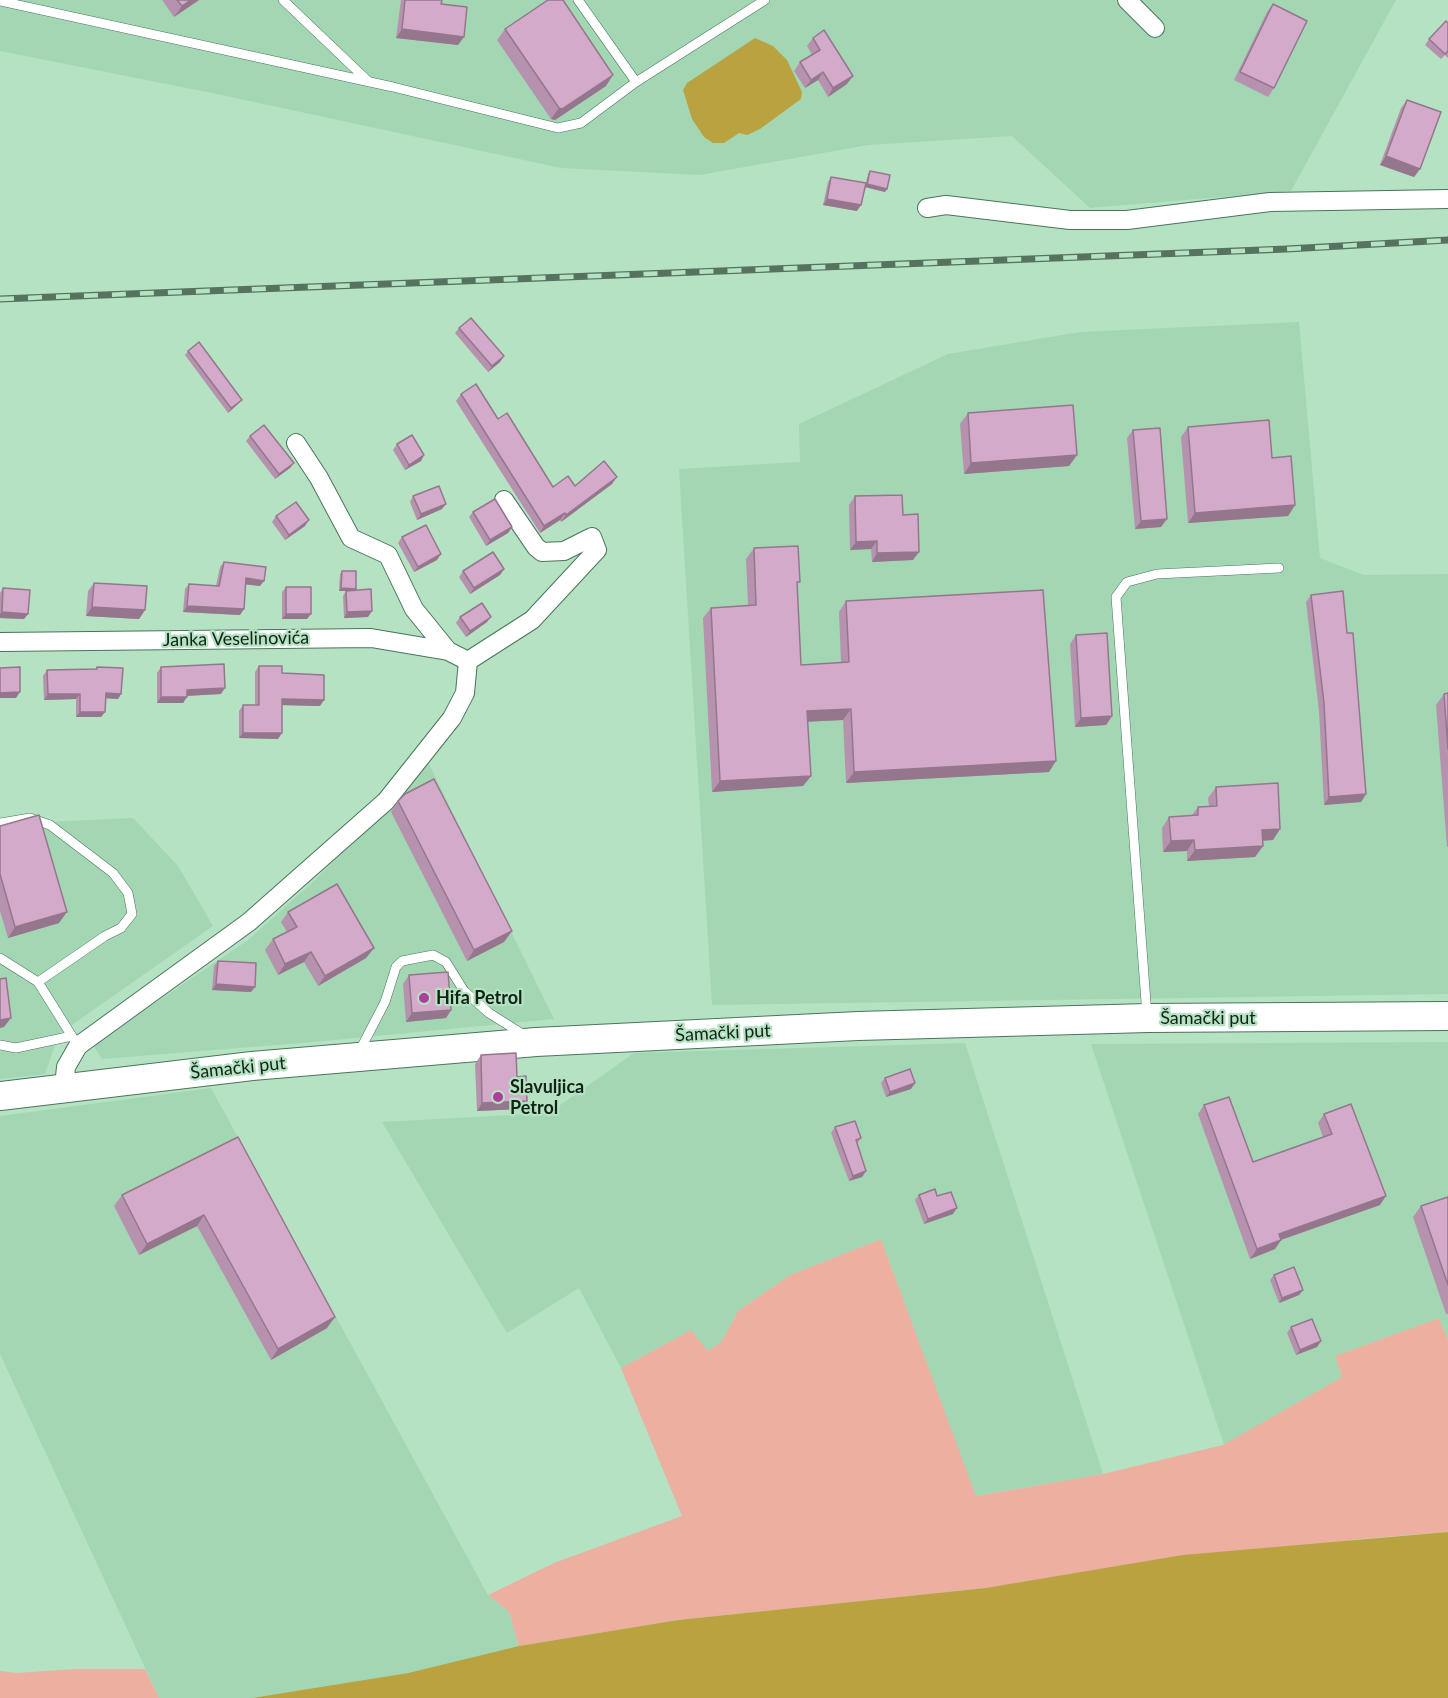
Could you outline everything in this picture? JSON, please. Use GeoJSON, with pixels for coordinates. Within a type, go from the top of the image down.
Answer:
{"type":"FeatureCollection","features":[{"type":"Feature","properties":{"kind":"main road","name":"Šamački put"},"geometry":{"type":"LineString","coordinates":[[0,1096],[64,1087],[357,1057],[536,1042],[858,1026],[1148,1018],[1448,1016]]}},
{"type":"Feature","properties":{"kind":"street"},"geometry":{"type":"LineString","coordinates":[[1127,0],[1155,28]]}},
{"type":"Feature","properties":{"kind":"street"},"geometry":{"type":"LineString","coordinates":[[927,208],[946,205],[1027,217],[1104,220],[1270,202],[1448,199]]}},
{"type":"Feature","properties":{"kind":"street"},"geometry":{"type":"LineString","coordinates":[[296,443],[319,478],[351,538],[388,555],[414,609],[448,651]]}},
{"type":"Feature","properties":{"kind":"street"},"geometry":{"type":"LineString","coordinates":[[64,1087],[66,1067],[75,1041],[249,922],[386,801],[452,718],[465,693],[468,661],[532,620],[597,550],[592,537],[564,551],[542,552],[536,547],[504,500]]}},
{"type":"Feature","properties":{"kind":"street","name":"Janka Veselinovića"},"geometry":{"type":"LineString","coordinates":[[0,642],[371,638],[448,651],[468,661]]}},
{"type":"Feature","properties":{"kind":"lane"},"geometry":{"type":"LineString","coordinates":[[283,0],[370,83]]}},
{"type":"Feature","properties":{"kind":"lane"},"geometry":{"type":"LineString","coordinates":[[578,0],[636,82]]}},
{"type":"Feature","properties":{"kind":"lane"},"geometry":{"type":"LineString","coordinates":[[0,1],[370,83],[558,128],[581,123],[636,82],[765,0]]}},
{"type":"Feature","properties":{"kind":"lane"},"geometry":{"type":"LineString","coordinates":[[1148,1018],[1116,597],[1127,582],[1157,574],[1279,568]]}},
{"type":"Feature","properties":{"kind":"lane"},"geometry":{"type":"LineString","coordinates":[[0,823],[30,818],[50,825],[113,873],[128,893],[132,914],[121,928],[105,936],[38,982]]}},
{"type":"Feature","properties":{"kind":"lane"},"geometry":{"type":"LineString","coordinates":[[357,1057],[385,1002],[396,968],[402,961],[433,955],[446,962],[464,991],[489,1013],[536,1042]]}},
{"type":"Feature","properties":{"kind":"lane"},"geometry":{"type":"LineString","coordinates":[[0,958],[38,982],[75,1041],[16,1048],[0,1045]]}},
{"type":"Feature","properties":{"kind":"shaded area"},"geometry":{"type":"Polygon","coordinates":[[[0,0],[1396,0],[1291,191],[1090,208],[1012,136],[868,145],[700,175],[561,168],[217,94],[0,51],[0,0]]]}},
{"type":"Feature","properties":{"kind":"shaded area"},"geometry":{"type":"Polygon","coordinates":[[[755,38],[773,46],[787,60],[802,92],[801,99],[760,129],[747,135],[739,133],[724,143],[713,143],[704,137],[692,119],[683,90],[687,83],[755,38]]]}},
{"type":"Feature","properties":{"kind":"shaded area"},"geometry":{"type":"Polygon","coordinates":[[[1299,322],[1320,558],[1364,575],[1448,574],[1448,994],[712,1005],[679,469],[800,462],[799,424],[948,354],[1080,332],[1299,322]]]}},
{"type":"Feature","properties":{"kind":"shaded area"},"geometry":{"type":"Polygon","coordinates":[[[429,764],[554,1019],[102,1059],[93,1045],[248,940],[315,880],[429,764]]]}},
{"type":"Feature","properties":{"kind":"shaded area"},"geometry":{"type":"Polygon","coordinates":[[[133,818],[178,866],[213,926],[59,1034],[45,1074],[0,1079],[0,824],[133,818]]]}},
{"type":"Feature","properties":{"kind":"shaded area"},"geometry":{"type":"Polygon","coordinates":[[[1448,1042],[1448,1340],[1439,1318],[1335,1356],[1342,1377],[1224,1445],[1091,1044],[1448,1042]]]}},
{"type":"Feature","properties":{"kind":"shaded area"},"geometry":{"type":"Polygon","coordinates":[[[965,1043],[1103,1474],[975,1496],[881,1239],[790,1275],[738,1311],[722,1341],[708,1352],[691,1330],[621,1368],[579,1288],[507,1333],[382,1122],[549,1113],[634,1053],[965,1043]]]}},
{"type":"Feature","properties":{"kind":"shaded area"},"geometry":{"type":"Polygon","coordinates":[[[211,1088],[488,1595],[509,1612],[519,1646],[408,1673],[252,1698],[159,1698],[0,1354],[0,1116],[211,1088]]]}},
{"type":"Feature","properties":{"kind":"shaded area"},"geometry":{"type":"Polygon","coordinates":[[[881,1239],[976,1496],[1103,1474],[1223,1445],[1342,1377],[1335,1356],[1439,1318],[1448,1340],[1448,1532],[1360,1539],[986,1588],[678,1620],[519,1646],[509,1612],[488,1595],[554,1563],[682,1516],[621,1368],[691,1330],[708,1351],[722,1341],[738,1311],[790,1275],[881,1239]]]}},
{"type":"Feature","properties":{"kind":"shaded area"},"geometry":{"type":"Polygon","coordinates":[[[1448,1532],[1448,1698],[252,1698],[408,1673],[519,1646],[678,1620],[986,1588],[1183,1555],[1448,1532]]]}},
{"type":"Feature","properties":{"kind":"shaded area"},"geometry":{"type":"Polygon","coordinates":[[[76,1669],[145,1669],[159,1698],[0,1698],[0,1671],[17,1673],[76,1669]]]}},
{"type":"Feature","properties":{"kind":"building"},"geometry":{"type":"Polygon","coordinates":[[[177,0],[191,0],[182,6],[177,0]]]}},
{"type":"Feature","properties":{"kind":"building"},"geometry":{"type":"Polygon","coordinates":[[[405,0],[442,0],[441,4],[467,7],[464,37],[402,29],[405,0]]]}},
{"type":"Feature","properties":{"kind":"building"},"geometry":{"type":"Polygon","coordinates":[[[548,0],[563,0],[613,75],[562,109],[559,108],[505,29],[548,0]]]}},
{"type":"Feature","properties":{"kind":"building"},"geometry":{"type":"Polygon","coordinates":[[[1273,4],[1307,21],[1274,88],[1240,72],[1273,4]]]}},
{"type":"Feature","properties":{"kind":"building"},"geometry":{"type":"Polygon","coordinates":[[[1446,21],[1448,23],[1448,51],[1445,54],[1429,39],[1446,21]]]}},
{"type":"Feature","properties":{"kind":"building"},"geometry":{"type":"Polygon","coordinates":[[[824,30],[853,76],[833,88],[823,72],[811,80],[800,62],[820,50],[813,38],[824,30]]]}},
{"type":"Feature","properties":{"kind":"building"},"geometry":{"type":"Polygon","coordinates":[[[1407,100],[1441,112],[1420,169],[1386,156],[1407,100]]]}},
{"type":"Feature","properties":{"kind":"building"},"geometry":{"type":"Polygon","coordinates":[[[870,171],[890,175],[887,189],[867,184],[870,171]]]}},
{"type":"Feature","properties":{"kind":"building"},"geometry":{"type":"Polygon","coordinates":[[[831,177],[866,183],[861,205],[827,199],[831,177]]]}},
{"type":"Feature","properties":{"kind":"building"},"geometry":{"type":"Polygon","coordinates":[[[471,318],[504,356],[492,366],[459,328],[471,318]]]}},
{"type":"Feature","properties":{"kind":"building"},"geometry":{"type":"Polygon","coordinates":[[[199,342],[242,400],[231,408],[188,351],[199,342]]]}},
{"type":"Feature","properties":{"kind":"building"},"geometry":{"type":"Polygon","coordinates":[[[476,384],[498,419],[507,413],[553,487],[568,476],[575,486],[604,461],[617,477],[566,515],[565,513],[544,526],[461,394],[476,384]]]}},
{"type":"Feature","properties":{"kind":"building"},"geometry":{"type":"Polygon","coordinates":[[[1073,405],[1077,455],[971,463],[968,413],[1073,405]]]}},
{"type":"Feature","properties":{"kind":"building"},"geometry":{"type":"Polygon","coordinates":[[[1269,420],[1272,458],[1291,456],[1295,505],[1195,513],[1188,427],[1269,420]]]}},
{"type":"Feature","properties":{"kind":"building"},"geometry":{"type":"Polygon","coordinates":[[[264,425],[294,463],[279,474],[250,436],[264,425]]]}},
{"type":"Feature","properties":{"kind":"building"},"geometry":{"type":"Polygon","coordinates":[[[1160,428],[1167,519],[1141,521],[1133,430],[1160,428]]]}},
{"type":"Feature","properties":{"kind":"building"},"geometry":{"type":"Polygon","coordinates":[[[412,435],[424,455],[409,465],[397,444],[412,435]]]}},
{"type":"Feature","properties":{"kind":"building"},"geometry":{"type":"Polygon","coordinates":[[[439,486],[446,504],[421,514],[413,496],[439,486]]]}},
{"type":"Feature","properties":{"kind":"building"},"geometry":{"type":"Polygon","coordinates":[[[902,495],[903,515],[918,514],[919,552],[877,553],[877,541],[856,542],[855,496],[902,495]]]}},
{"type":"Feature","properties":{"kind":"building"},"geometry":{"type":"Polygon","coordinates":[[[495,499],[512,527],[490,540],[473,512],[495,499]]]}},
{"type":"Feature","properties":{"kind":"building"},"geometry":{"type":"Polygon","coordinates":[[[296,502],[309,520],[289,535],[276,516],[296,502]]]}},
{"type":"Feature","properties":{"kind":"building"},"geometry":{"type":"Polygon","coordinates":[[[426,525],[441,554],[418,567],[402,537],[426,525]]]}},
{"type":"Feature","properties":{"kind":"building"},"geometry":{"type":"Polygon","coordinates":[[[798,546],[800,582],[797,582],[801,665],[849,662],[846,601],[1043,590],[1056,761],[854,772],[851,709],[807,711],[811,776],[720,781],[711,608],[756,605],[754,548],[798,546]]]}},
{"type":"Feature","properties":{"kind":"building"},"geometry":{"type":"Polygon","coordinates":[[[493,552],[504,569],[474,588],[463,571],[493,552]]]}},
{"type":"Feature","properties":{"kind":"building"},"geometry":{"type":"Polygon","coordinates":[[[224,562],[266,567],[264,581],[246,578],[244,609],[187,606],[189,584],[219,586],[224,562]]]}},
{"type":"Feature","properties":{"kind":"building"},"geometry":{"type":"Polygon","coordinates":[[[342,571],[356,571],[356,589],[341,588],[342,571]]]}},
{"type":"Feature","properties":{"kind":"building"},"geometry":{"type":"Polygon","coordinates":[[[94,583],[147,586],[145,610],[92,607],[94,583]]]}},
{"type":"Feature","properties":{"kind":"building"},"geometry":{"type":"Polygon","coordinates":[[[286,587],[311,587],[311,614],[286,614],[286,587]]]}},
{"type":"Feature","properties":{"kind":"building"},"geometry":{"type":"Polygon","coordinates":[[[3,588],[30,590],[28,614],[2,612],[3,588]]]}},
{"type":"Feature","properties":{"kind":"building"},"geometry":{"type":"Polygon","coordinates":[[[371,589],[372,611],[347,612],[346,591],[371,589]]]}},
{"type":"Feature","properties":{"kind":"building"},"geometry":{"type":"Polygon","coordinates":[[[1343,591],[1347,633],[1353,633],[1366,794],[1329,797],[1324,703],[1311,595],[1343,591]]]}},
{"type":"Feature","properties":{"kind":"building"},"geometry":{"type":"Polygon","coordinates":[[[482,603],[491,617],[470,631],[460,617],[482,603]]]}},
{"type":"Feature","properties":{"kind":"building"},"geometry":{"type":"Polygon","coordinates":[[[1107,633],[1112,716],[1081,718],[1076,635],[1107,633]]]}},
{"type":"Feature","properties":{"kind":"building"},"geometry":{"type":"Polygon","coordinates":[[[224,664],[225,688],[187,690],[187,697],[161,697],[161,667],[224,664]]]}},
{"type":"Feature","properties":{"kind":"building"},"geometry":{"type":"Polygon","coordinates":[[[259,666],[282,666],[282,673],[324,675],[324,700],[282,699],[282,733],[243,733],[243,705],[259,705],[259,666]]]}},
{"type":"Feature","properties":{"kind":"building"},"geometry":{"type":"Polygon","coordinates":[[[20,667],[20,692],[0,693],[0,668],[20,667]]]}},
{"type":"Feature","properties":{"kind":"building"},"geometry":{"type":"Polygon","coordinates":[[[97,667],[123,668],[121,694],[106,693],[105,712],[80,712],[80,694],[48,694],[47,670],[97,669],[97,667]]]}},
{"type":"Feature","properties":{"kind":"building"},"geometry":{"type":"Polygon","coordinates":[[[1448,693],[1448,749],[1444,694],[1448,693]]]}},
{"type":"Feature","properties":{"kind":"building"},"geometry":{"type":"Polygon","coordinates":[[[434,779],[512,931],[474,950],[398,801],[405,794],[434,779]]]}},
{"type":"Feature","properties":{"kind":"building"},"geometry":{"type":"Polygon","coordinates":[[[1278,783],[1280,829],[1262,830],[1263,846],[1195,850],[1194,840],[1171,841],[1169,817],[1198,815],[1198,807],[1217,806],[1216,787],[1278,783]]]}},
{"type":"Feature","properties":{"kind":"building"},"geometry":{"type":"Polygon","coordinates":[[[39,815],[67,912],[15,927],[0,874],[0,826],[39,815]]]}},
{"type":"Feature","properties":{"kind":"building"},"geometry":{"type":"Polygon","coordinates":[[[337,884],[374,948],[325,976],[311,952],[285,964],[273,939],[297,927],[288,912],[337,884]]]}},
{"type":"Feature","properties":{"kind":"building"},"geometry":{"type":"Polygon","coordinates":[[[218,961],[256,963],[255,987],[216,984],[218,961]]]}},
{"type":"Feature","properties":{"kind":"building","name":"Hifa Petrol"},"geometry":{"type":"Polygon","coordinates":[[[448,972],[451,1010],[412,1013],[409,975],[448,972]]]}},
{"type":"Feature","properties":{"kind":"building"},"geometry":{"type":"Polygon","coordinates":[[[6,978],[11,1018],[0,1020],[0,979],[6,978]]]}},
{"type":"Feature","properties":{"kind":"building","name":"Slavuljica Petrol"},"geometry":{"type":"Polygon","coordinates":[[[516,1053],[517,1077],[526,1076],[527,1101],[482,1103],[481,1055],[516,1053]]]}},
{"type":"Feature","properties":{"kind":"building"},"geometry":{"type":"Polygon","coordinates":[[[910,1069],[915,1083],[890,1092],[885,1078],[910,1069]]]}},
{"type":"Feature","properties":{"kind":"building"},"geometry":{"type":"Polygon","coordinates":[[[1229,1097],[1253,1162],[1332,1134],[1324,1114],[1351,1104],[1386,1196],[1279,1234],[1281,1240],[1257,1249],[1204,1105],[1229,1097]]]}},
{"type":"Feature","properties":{"kind":"building"},"geometry":{"type":"Polygon","coordinates":[[[855,1121],[861,1138],[856,1140],[866,1171],[853,1176],[835,1127],[855,1121]]]}},
{"type":"Feature","properties":{"kind":"building"},"geometry":{"type":"Polygon","coordinates":[[[238,1137],[335,1317],[278,1349],[204,1215],[147,1244],[122,1195],[238,1137]]]}},
{"type":"Feature","properties":{"kind":"building"},"geometry":{"type":"Polygon","coordinates":[[[935,1189],[937,1196],[951,1192],[957,1208],[928,1219],[919,1195],[935,1189]]]}},
{"type":"Feature","properties":{"kind":"building"},"geometry":{"type":"Polygon","coordinates":[[[1448,1197],[1448,1285],[1421,1206],[1448,1197]]]}},
{"type":"Feature","properties":{"kind":"building"},"geometry":{"type":"Polygon","coordinates":[[[1294,1267],[1303,1290],[1282,1298],[1274,1275],[1294,1267]]]}},
{"type":"Feature","properties":{"kind":"building"},"geometry":{"type":"Polygon","coordinates":[[[1312,1319],[1321,1341],[1300,1350],[1291,1327],[1312,1319]]]}},
{"type":"Feature","properties":{"kind":"railway"},"geometry":{"type":"LineString","coordinates":[[0,299],[1287,249],[1448,240]]}},
{"type":"Feature","properties":{"kind":"place","name":"Hifa Petrol"},"geometry":{"type":"Point","coordinates":[424,998]}},
{"type":"Feature","properties":{"kind":"place","name":"Slavuljica Petrol"},"geometry":{"type":"Point","coordinates":[498,1097]}}]}
